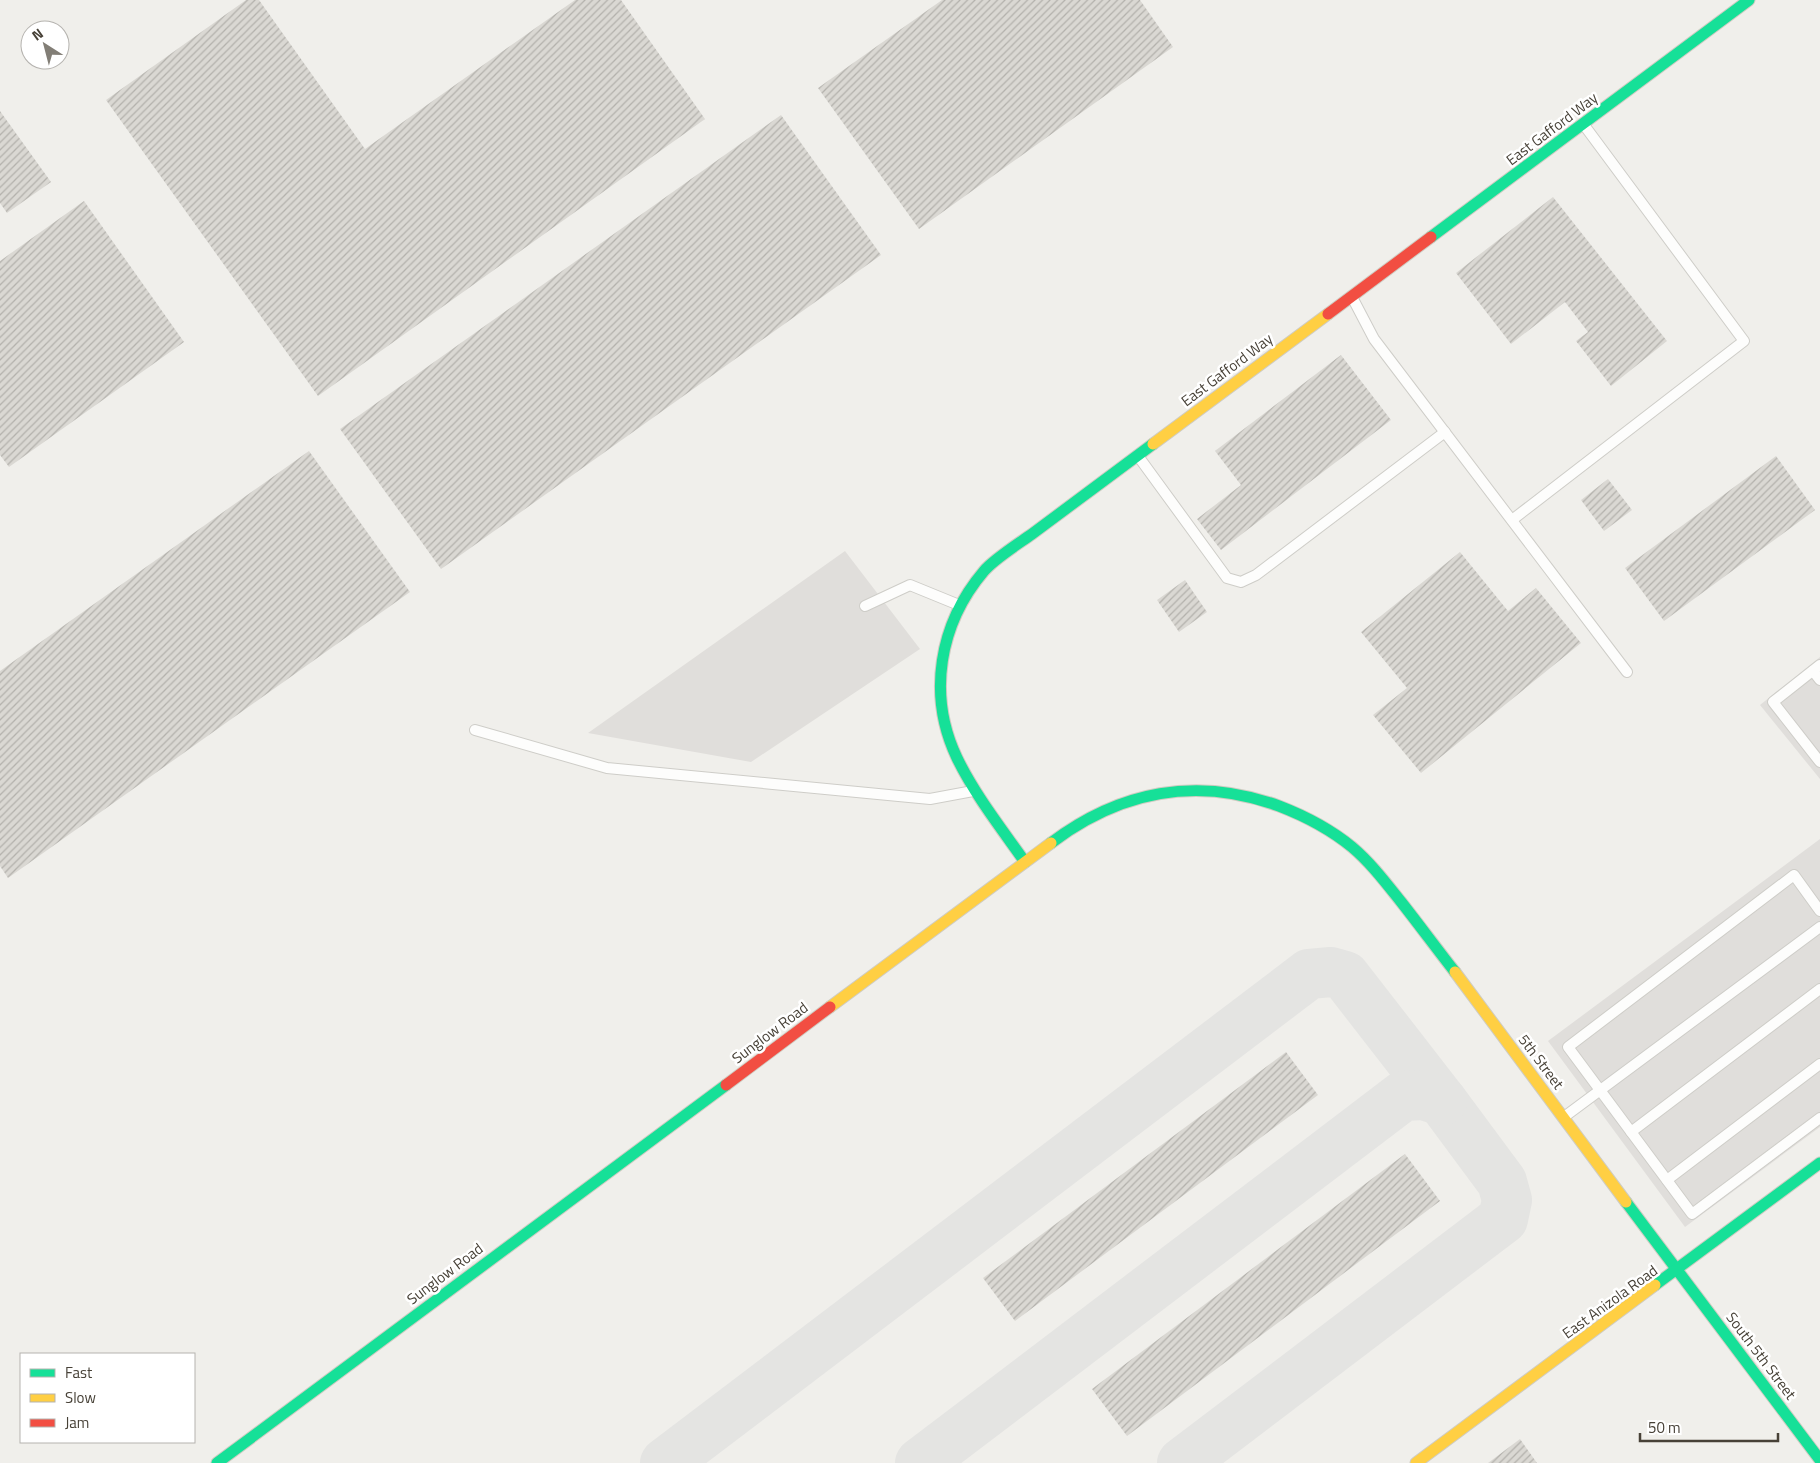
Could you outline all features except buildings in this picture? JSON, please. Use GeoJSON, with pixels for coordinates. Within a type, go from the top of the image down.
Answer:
{"type":"FeatureCollection","features":[{"type":"Feature","properties":{"kind":"street","name":"East Gafford Way"},"geometry":{"type":"LineString","coordinates":[[1025,862],[974,791],[960,768],[949,743],[942,714],[940,688],[942,660],[948,633],[960,605],[985,569],[1749,0]]}},
{"type":"Feature","properties":{"kind":"street","name":"Sunglow Road"},"geometry":{"type":"LineString","coordinates":[[217,1463],[1025,862],[1093,816],[1120,804],[1166,792],[1198,789],[1236,793],[1286,808],[1340,838],[1378,872]]}},
{"type":"Feature","properties":{"kind":"street","name":"5th Street"},"geometry":{"type":"LineString","coordinates":[[1378,872],[1454,970],[1678,1270]]}},
{"type":"Feature","properties":{"kind":"street","name":"East Anizola Road"},"geometry":{"type":"LineString","coordinates":[[1416,1463],[1820,1163]]}},
{"type":"Feature","properties":{"kind":"street","name":"South 5th Street"},"geometry":{"type":"LineString","coordinates":[[1678,1270],[1820,1460]]}},
{"type":"Feature","properties":{"kind":"lane"},"geometry":{"type":"LineString","coordinates":[[1512,520],[1744,341],[1583,124]]}},
{"type":"Feature","properties":{"kind":"lane"},"geometry":{"type":"LineString","coordinates":[[1352,296],[1374,339],[1627,672]]}},
{"type":"Feature","properties":{"kind":"lane"},"geometry":{"type":"LineString","coordinates":[[1137,455],[1227,578],[1241,582],[1256,575],[1445,432]]}},
{"type":"Feature","properties":{"kind":"lane"},"geometry":{"type":"LineString","coordinates":[[865,606],[910,585],[960,605]]}},
{"type":"Feature","properties":{"kind":"lane"},"geometry":{"type":"LineString","coordinates":[[1820,680],[1816,668],[1773,702],[1820,762]]}},
{"type":"Feature","properties":{"kind":"lane"},"geometry":{"type":"LineString","coordinates":[[475,730],[607,768],[930,799],[974,791]]}},
{"type":"Feature","properties":{"kind":"lane"},"geometry":{"type":"LineString","coordinates":[[1820,911],[1794,876],[1568,1047],[1692,1214],[1820,1118]]}},
{"type":"Feature","properties":{"kind":"lane"},"geometry":{"type":"LineString","coordinates":[[1564,1117],[1820,927]]}},
{"type":"Feature","properties":{"kind":"lane"},"geometry":{"type":"LineString","coordinates":[[1631,1132],[1820,989]]}},
{"type":"Feature","properties":{"kind":"lane"},"geometry":{"type":"LineString","coordinates":[[1667,1180],[1820,1064]]}},
{"type":"Feature","properties":{"kind":"shaded area"},"geometry":{"type":"Polygon","coordinates":[[[845,551],[920,649],[751,762],[588,733],[845,551]]]}},
{"type":"Feature","properties":{"kind":"shaded area"},"geometry":{"type":"Polygon","coordinates":[[[1820,657],[1820,779],[1760,705],[1820,657]]]}},
{"type":"Feature","properties":{"kind":"shaded area"},"geometry":{"type":"Polygon","coordinates":[[[1820,839],[1820,1127],[1685,1227],[1548,1041],[1820,839]]]}},
{"type":"Feature","properties":{"kind":"taxiway"},"geometry":{"type":"LineString","coordinates":[[665,1463],[1309,974],[1331,972],[1345,976],[1502,1182],[1507,1200],[1503,1219],[1182,1463]]}},
{"type":"Feature","properties":{"kind":"taxiway"},"geometry":{"type":"LineString","coordinates":[[920,1463],[1403,1096],[1423,1095],[1442,1101]]}},
{"type":"Feature","properties":{"kind":"traffic: fast"},"geometry":{"type":"LineString","coordinates":[[1431,237],[1749,0]]}},
{"type":"Feature","properties":{"kind":"traffic: fast"},"geometry":{"type":"LineString","coordinates":[[1025,862],[972,785],[957,758],[948,734],[942,710],[940,685],[942,661],[948,637],[957,614],[969,592],[988,566],[1153,444]]}},
{"type":"Feature","properties":{"kind":"traffic: fast"},"geometry":{"type":"LineString","coordinates":[[1051,843],[1077,825],[1104,811],[1160,794],[1189,791],[1218,792],[1248,797],[1279,806],[1326,829],[1344,840],[1359,853],[1390,888],[1455,972]]}},
{"type":"Feature","properties":{"kind":"traffic: fast"},"geometry":{"type":"LineString","coordinates":[[217,1463],[726,1085]]}},
{"type":"Feature","properties":{"kind":"traffic: fast"},"geometry":{"type":"LineString","coordinates":[[1655,1285],[1820,1163]]}},
{"type":"Feature","properties":{"kind":"traffic: fast"},"geometry":{"type":"LineString","coordinates":[[1626,1202],[1820,1460]]}},
{"type":"Feature","properties":{"kind":"traffic: slow"},"geometry":{"type":"LineString","coordinates":[[1153,444],[1328,314]]}},
{"type":"Feature","properties":{"kind":"traffic: slow"},"geometry":{"type":"LineString","coordinates":[[830,1007],[1051,843]]}},
{"type":"Feature","properties":{"kind":"traffic: slow"},"geometry":{"type":"LineString","coordinates":[[1455,972],[1626,1202]]}},
{"type":"Feature","properties":{"kind":"traffic: slow"},"geometry":{"type":"LineString","coordinates":[[1416,1463],[1655,1285]]}},
{"type":"Feature","properties":{"kind":"traffic: jam"},"geometry":{"type":"LineString","coordinates":[[1328,314],[1431,237]]}},
{"type":"Feature","properties":{"kind":"traffic: jam"},"geometry":{"type":"LineString","coordinates":[[726,1085],[830,1007]]}}]}
